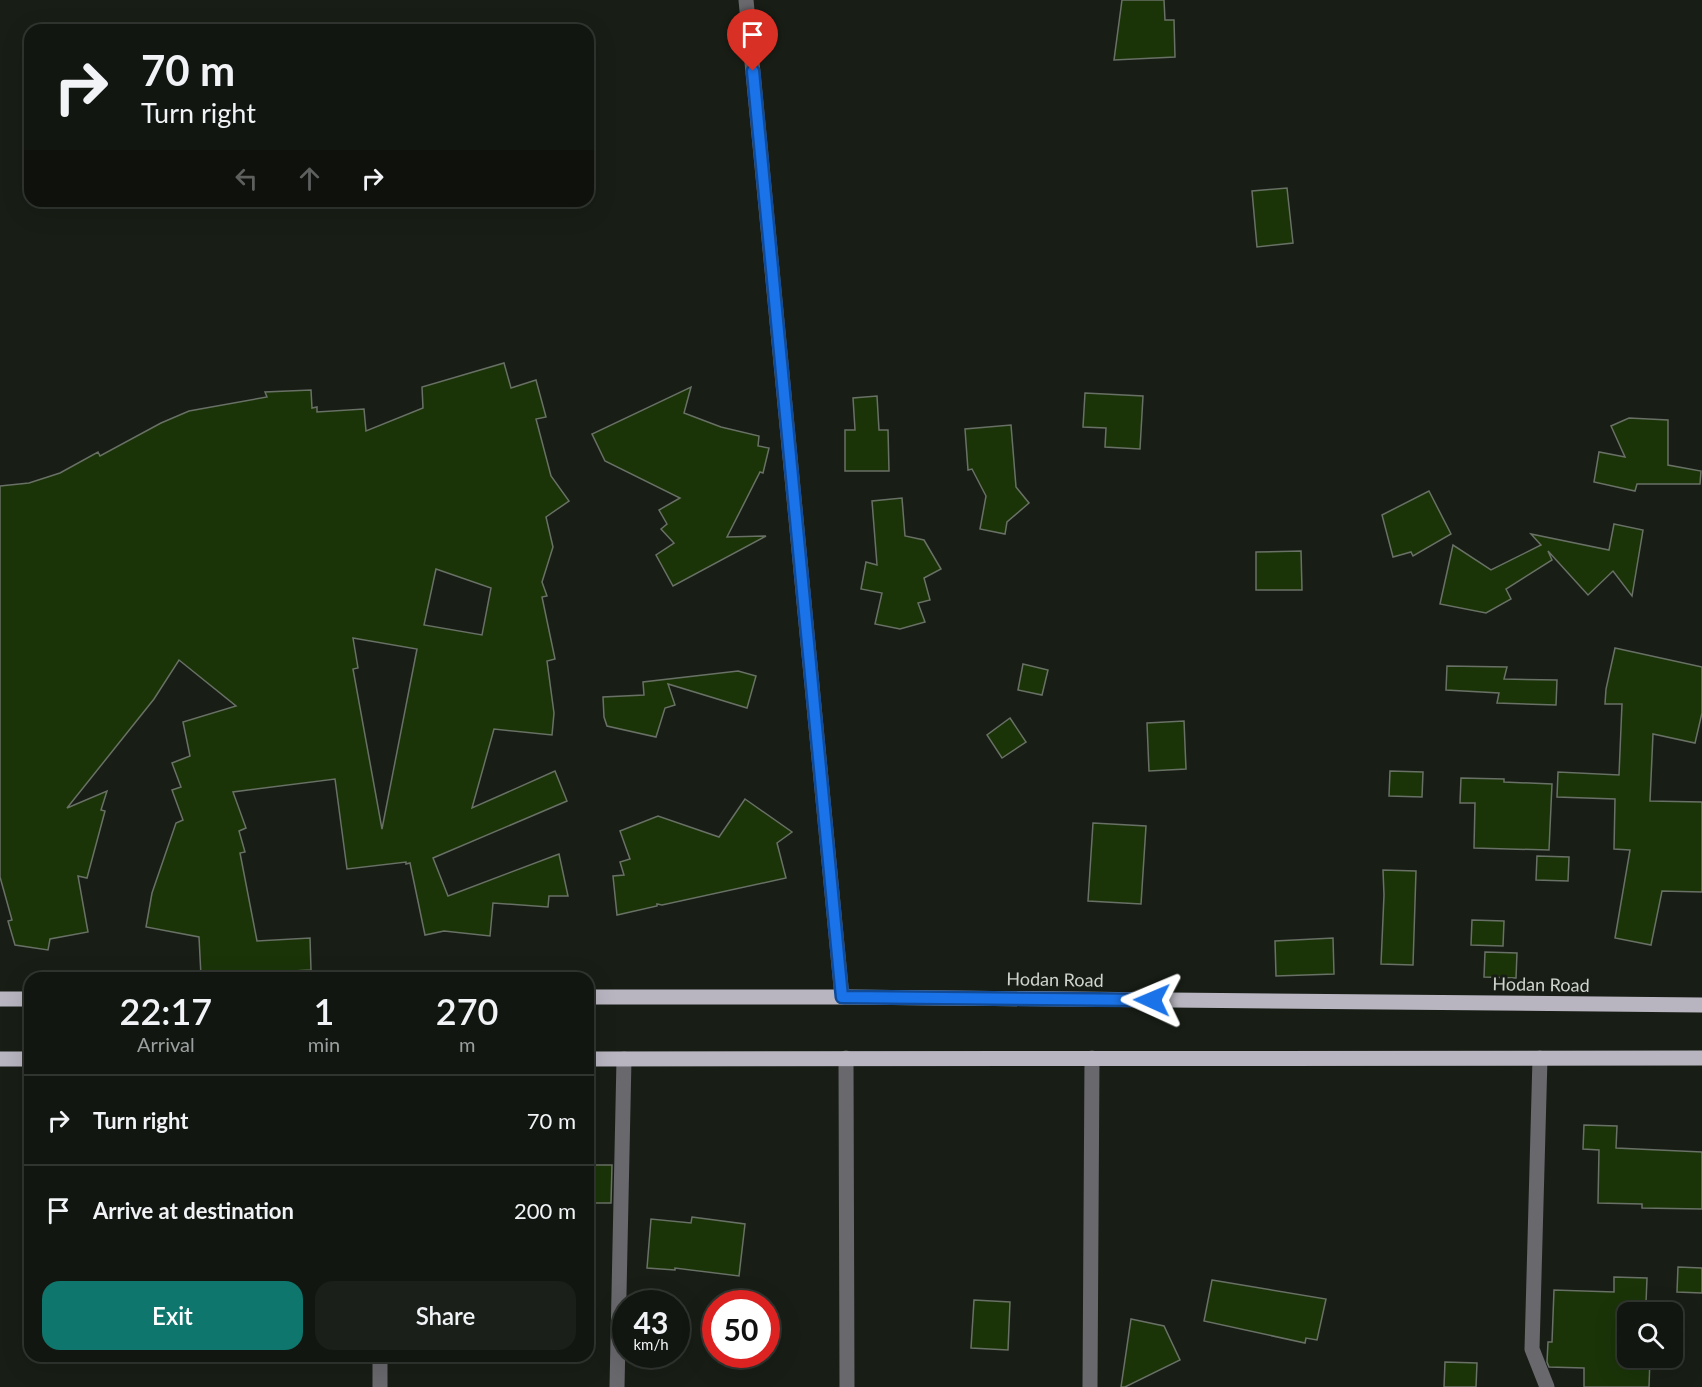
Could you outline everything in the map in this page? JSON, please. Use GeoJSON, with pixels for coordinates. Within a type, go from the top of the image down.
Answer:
{"type":"FeatureCollection","features":[{"type":"Feature","properties":{"kind":"main road","name":"Hodan Road"},"geometry":{"type":"LineString","coordinates":[[594,998],[842,997],[1702,1005]]}},
{"type":"Feature","properties":{"kind":"main road"},"geometry":{"type":"LineString","coordinates":[[0,999],[24,999]]}},
{"type":"Feature","properties":{"kind":"main road"},"geometry":{"type":"LineString","coordinates":[[594,1059],[1702,1058]]}},
{"type":"Feature","properties":{"kind":"main road"},"geometry":{"type":"LineString","coordinates":[[0,1059],[24,1059]]}},
{"type":"Feature","properties":{"kind":"street"},"geometry":{"type":"LineString","coordinates":[[746,0],[842,997]]}},
{"type":"Feature","properties":{"kind":"street"},"geometry":{"type":"LineString","coordinates":[[846,1058],[847,1387]]}},
{"type":"Feature","properties":{"kind":"street"},"geometry":{"type":"LineString","coordinates":[[1090,1387],[1092,1058]]}},
{"type":"Feature","properties":{"kind":"street"},"geometry":{"type":"LineString","coordinates":[[1540,1058],[1532,1349],[1547,1387]]}},
{"type":"Feature","properties":{"kind":"street"},"geometry":{"type":"LineString","coordinates":[[617,1387],[624,1059]]}},
{"type":"Feature","properties":{"kind":"street"},"geometry":{"type":"LineString","coordinates":[[380,1362],[380,1387]]}},
{"type":"Feature","properties":{"kind":"building"},"geometry":{"type":"Polygon","coordinates":[[[1122,0],[1164,0],[1165,20],[1174,20],[1175,57],[1114,60],[1122,0]]]}},
{"type":"Feature","properties":{"kind":"building"},"geometry":{"type":"Polygon","coordinates":[[[1287,188],[1293,243],[1257,247],[1252,191],[1287,188]]]}},
{"type":"Feature","properties":{"kind":"building"},"geometry":{"type":"Polygon","coordinates":[[[504,363],[511,388],[536,380],[546,417],[536,419],[551,476],[569,501],[546,517],[553,547],[542,582],[547,596],[542,597],[555,659],[547,661],[554,713],[552,735],[494,729],[472,808],[555,771],[567,801],[433,858],[448,896],[559,854],[568,896],[549,896],[548,907],[493,903],[490,936],[444,931],[425,935],[410,863],[347,869],[335,779],[233,792],[246,828],[239,831],[245,852],[240,853],[257,941],[310,938],[311,970],[201,972],[199,937],[146,927],[152,893],[176,823],[183,820],[172,790],[181,787],[172,763],[190,756],[183,722],[236,706],[179,660],[154,699],[67,808],[107,791],[101,810],[105,811],[87,878],[78,876],[88,932],[50,939],[48,950],[15,945],[8,921],[12,920],[0,877],[0,486],[29,483],[60,473],[98,452],[100,456],[161,423],[189,411],[267,397],[265,392],[311,390],[312,408],[317,407],[317,412],[364,409],[366,431],[423,408],[422,387],[504,363]],[[436,569],[424,625],[482,635],[491,588],[436,569]],[[353,638],[358,668],[353,669],[382,829],[417,649],[353,638]]]}},
{"type":"Feature","properties":{"kind":"building"},"geometry":{"type":"Polygon","coordinates":[[[691,387],[684,413],[721,427],[759,436],[758,446],[769,448],[763,473],[760,472],[727,537],[766,536],[673,586],[656,555],[674,543],[661,529],[667,524],[659,510],[680,498],[605,461],[592,434],[691,387]]]}},
{"type":"Feature","properties":{"kind":"building"},"geometry":{"type":"Polygon","coordinates":[[[1085,393],[1143,396],[1140,449],[1105,447],[1106,428],[1083,427],[1085,393]]]}},
{"type":"Feature","properties":{"kind":"building"},"geometry":{"type":"Polygon","coordinates":[[[877,396],[879,430],[888,430],[889,471],[845,471],[845,430],[855,430],[853,398],[877,396]]]}},
{"type":"Feature","properties":{"kind":"building"},"geometry":{"type":"Polygon","coordinates":[[[1629,418],[1668,420],[1668,465],[1701,471],[1700,484],[1637,484],[1635,491],[1594,482],[1599,452],[1625,457],[1611,426],[1629,418]]]}},
{"type":"Feature","properties":{"kind":"building"},"geometry":{"type":"Polygon","coordinates":[[[1011,425],[1016,487],[1029,503],[1007,522],[1005,534],[980,529],[986,496],[972,469],[968,470],[965,429],[1011,425]]]}},
{"type":"Feature","properties":{"kind":"building"},"geometry":{"type":"Polygon","coordinates":[[[1429,491],[1451,534],[1413,556],[1411,552],[1393,557],[1382,515],[1429,491]]]}},
{"type":"Feature","properties":{"kind":"building"},"geometry":{"type":"Polygon","coordinates":[[[902,498],[905,536],[924,540],[941,569],[924,578],[930,600],[918,603],[925,622],[900,629],[875,624],[882,593],[861,589],[866,562],[877,565],[872,501],[902,498]]]}},
{"type":"Feature","properties":{"kind":"building"},"geometry":{"type":"Polygon","coordinates":[[[1614,524],[1643,530],[1632,596],[1613,571],[1588,595],[1548,551],[1552,560],[1506,589],[1511,599],[1486,613],[1440,604],[1453,545],[1491,570],[1541,545],[1531,534],[1609,550],[1614,524]]]}},
{"type":"Feature","properties":{"kind":"building"},"geometry":{"type":"Polygon","coordinates":[[[1301,551],[1302,590],[1256,590],[1256,552],[1301,551]]]}},
{"type":"Feature","properties":{"kind":"building"},"geometry":{"type":"Polygon","coordinates":[[[1615,648],[1702,667],[1702,713],[1695,743],[1653,734],[1650,801],[1702,802],[1702,892],[1662,891],[1651,945],[1615,938],[1630,850],[1614,849],[1615,799],[1557,797],[1558,772],[1619,775],[1622,704],[1605,704],[1615,648]]]}},
{"type":"Feature","properties":{"kind":"building"},"geometry":{"type":"Polygon","coordinates":[[[1023,664],[1048,670],[1042,695],[1018,690],[1023,664]]]}},
{"type":"Feature","properties":{"kind":"building"},"geometry":{"type":"Polygon","coordinates":[[[1447,666],[1507,667],[1504,679],[1557,680],[1556,705],[1497,703],[1499,693],[1446,690],[1447,666]]]}},
{"type":"Feature","properties":{"kind":"building"},"geometry":{"type":"Polygon","coordinates":[[[738,671],[756,676],[747,708],[668,684],[675,705],[665,708],[656,737],[607,726],[603,697],[644,695],[643,682],[738,671]]]}},
{"type":"Feature","properties":{"kind":"building"},"geometry":{"type":"Polygon","coordinates":[[[1010,718],[1026,742],[1002,758],[987,735],[1010,718]]]}},
{"type":"Feature","properties":{"kind":"building"},"geometry":{"type":"Polygon","coordinates":[[[1184,721],[1186,769],[1149,771],[1147,723],[1184,721]]]}},
{"type":"Feature","properties":{"kind":"building"},"geometry":{"type":"Polygon","coordinates":[[[1390,771],[1423,772],[1422,797],[1389,796],[1390,771]]]}},
{"type":"Feature","properties":{"kind":"building"},"geometry":{"type":"Polygon","coordinates":[[[1461,778],[1504,779],[1504,782],[1552,784],[1549,850],[1474,848],[1475,803],[1460,803],[1461,778]]]}},
{"type":"Feature","properties":{"kind":"building"},"geometry":{"type":"Polygon","coordinates":[[[745,799],[792,832],[777,843],[786,878],[662,905],[657,904],[657,906],[617,915],[613,876],[624,875],[620,862],[630,859],[620,831],[658,816],[719,837],[745,799]]]}},
{"type":"Feature","properties":{"kind":"building"},"geometry":{"type":"Polygon","coordinates":[[[1093,823],[1146,826],[1141,904],[1088,901],[1093,823]]]}},
{"type":"Feature","properties":{"kind":"building"},"geometry":{"type":"Polygon","coordinates":[[[1537,856],[1569,857],[1568,881],[1536,880],[1537,856]]]}},
{"type":"Feature","properties":{"kind":"building"},"geometry":{"type":"Polygon","coordinates":[[[1383,870],[1416,871],[1413,965],[1381,964],[1383,870]]]}},
{"type":"Feature","properties":{"kind":"building"},"geometry":{"type":"Polygon","coordinates":[[[1472,920],[1504,921],[1503,946],[1471,945],[1472,920]]]}},
{"type":"Feature","properties":{"kind":"building"},"geometry":{"type":"Polygon","coordinates":[[[1333,938],[1334,974],[1276,976],[1275,941],[1333,938]]]}},
{"type":"Feature","properties":{"kind":"building"},"geometry":{"type":"Polygon","coordinates":[[[1485,952],[1517,953],[1516,978],[1484,977],[1485,952]]]}},
{"type":"Feature","properties":{"kind":"building"},"geometry":{"type":"Polygon","coordinates":[[[1584,1125],[1617,1126],[1616,1148],[1702,1152],[1702,1209],[1642,1208],[1642,1204],[1598,1203],[1599,1150],[1583,1149],[1584,1125]]]}},
{"type":"Feature","properties":{"kind":"building"},"geometry":{"type":"Polygon","coordinates":[[[594,1165],[612,1165],[611,1203],[594,1203],[594,1165]]]}},
{"type":"Feature","properties":{"kind":"building"},"geometry":{"type":"Polygon","coordinates":[[[692,1217],[745,1224],[739,1276],[675,1268],[675,1270],[647,1268],[651,1219],[691,1223],[692,1217]]]}},
{"type":"Feature","properties":{"kind":"building"},"geometry":{"type":"Polygon","coordinates":[[[1678,1267],[1702,1268],[1702,1293],[1677,1292],[1678,1267]]]}},
{"type":"Feature","properties":{"kind":"building"},"geometry":{"type":"Polygon","coordinates":[[[1614,1277],[1647,1278],[1646,1302],[1617,1302],[1617,1368],[1650,1368],[1649,1387],[1584,1387],[1584,1368],[1549,1367],[1547,1362],[1548,1342],[1552,1342],[1554,1290],[1614,1292],[1614,1277]]]}},
{"type":"Feature","properties":{"kind":"building"},"geometry":{"type":"Polygon","coordinates":[[[1212,1280],[1326,1299],[1317,1340],[1306,1338],[1305,1343],[1204,1321],[1212,1280]]]}},
{"type":"Feature","properties":{"kind":"building"},"geometry":{"type":"Polygon","coordinates":[[[974,1300],[1010,1302],[1008,1350],[971,1348],[974,1300]]]}},
{"type":"Feature","properties":{"kind":"building"},"geometry":{"type":"Polygon","coordinates":[[[1131,1319],[1164,1326],[1180,1360],[1121,1387],[1131,1319]]]}},
{"type":"Feature","properties":{"kind":"building"},"geometry":{"type":"Polygon","coordinates":[[[1445,1362],[1477,1363],[1476,1387],[1444,1387],[1445,1362]]]}},
{"type":"Feature","properties":{"kind":"route"},"geometry":{"type":"LineString","coordinates":[[753,71],[842,997],[1152,1000]]}}]}
